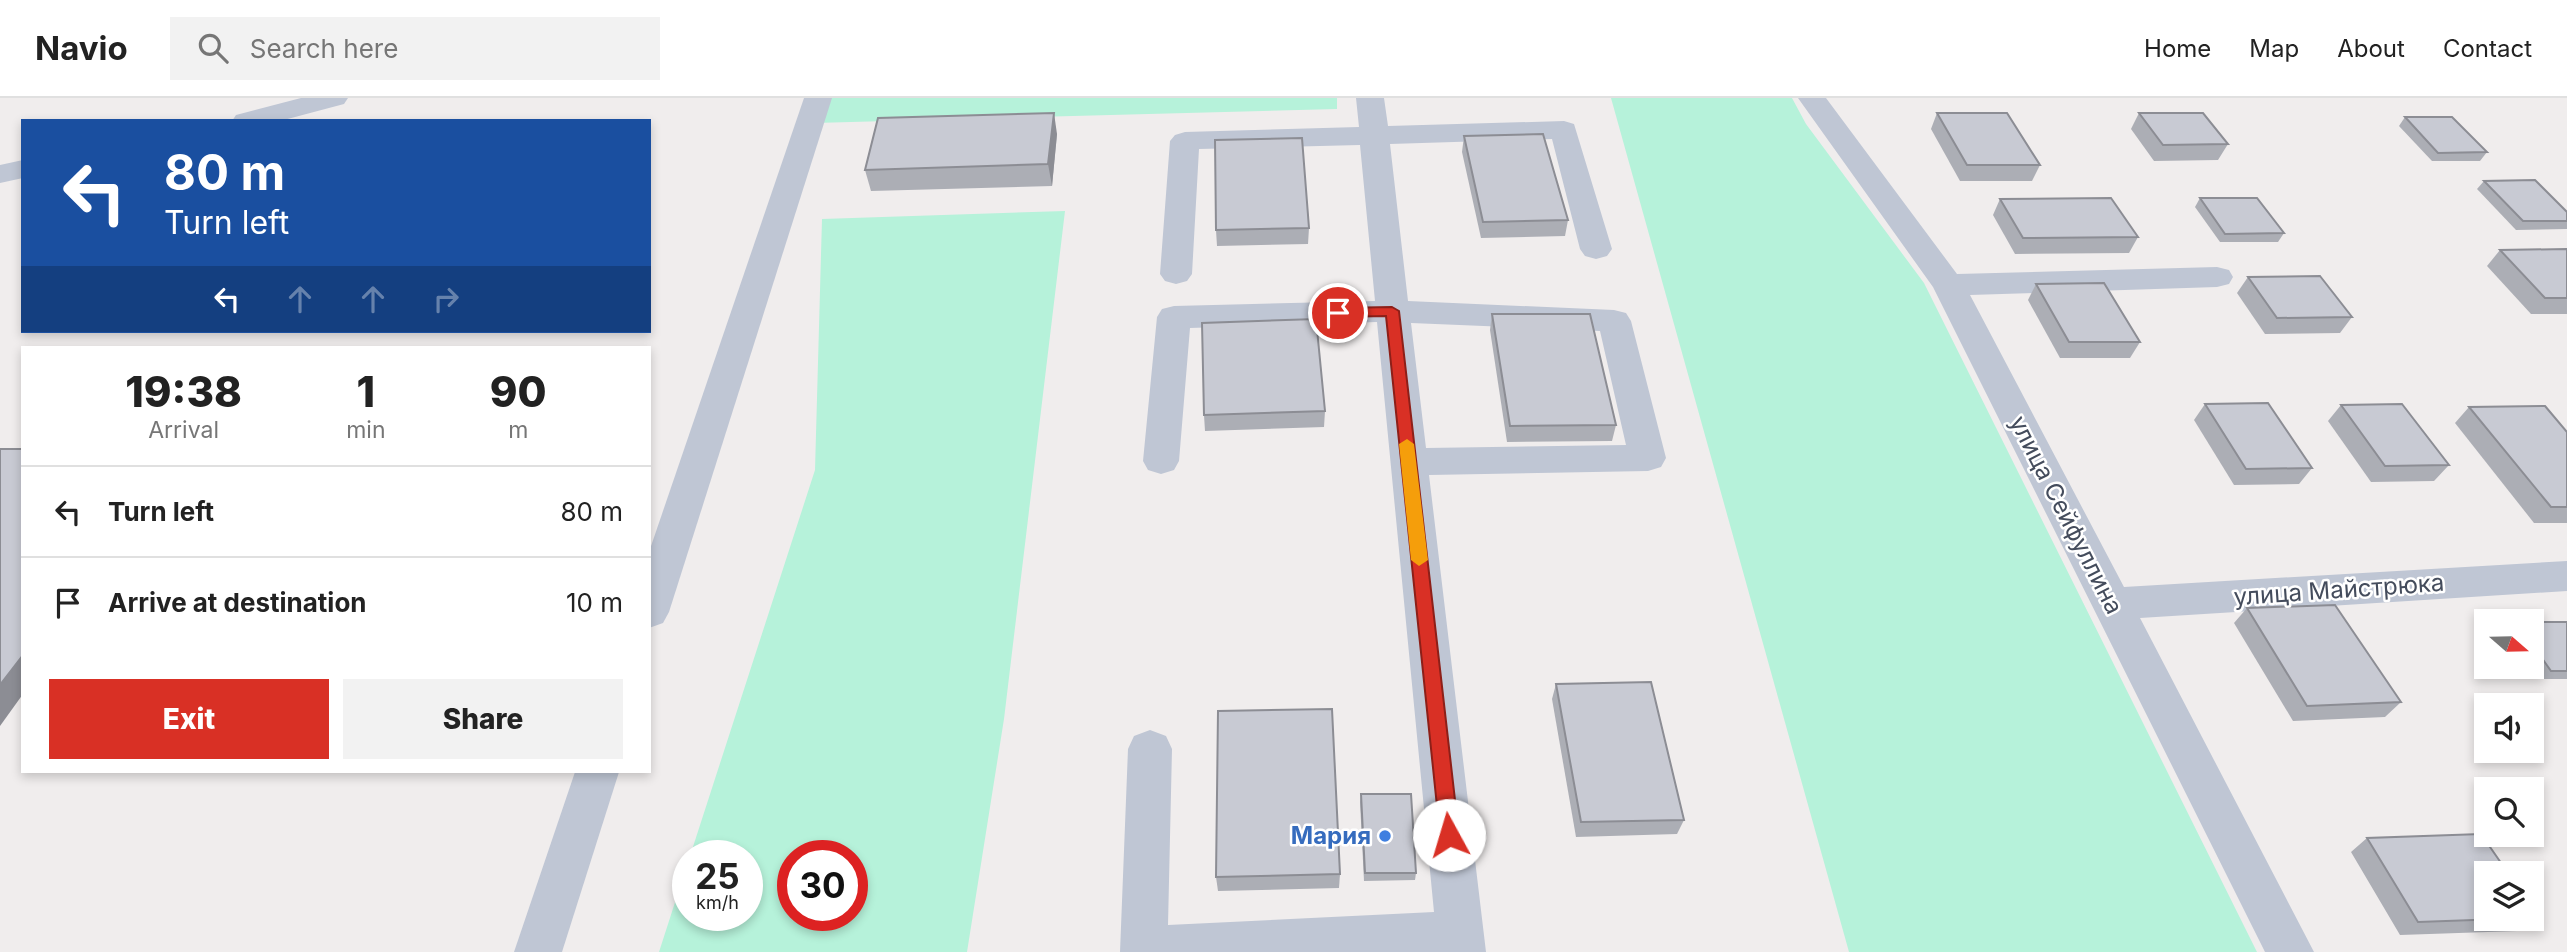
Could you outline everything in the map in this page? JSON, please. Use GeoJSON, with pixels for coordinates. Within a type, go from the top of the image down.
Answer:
{"type":"FeatureCollection","features":[{"type":"Feature","properties":{"kind":"street"},"geometry":{"type":"LineString","coordinates":[[254,119],[334,98]]}},
{"type":"Feature","properties":{"kind":"street"},"geometry":{"type":"LineString","coordinates":[[651,606],[818,98]]}},
{"type":"Feature","properties":{"kind":"street"},"geometry":{"type":"LineString","coordinates":[[1150,749],[1143,949],[1461,943],[1370,98]]}},
{"type":"Feature","properties":{"kind":"street","name":"улица Сейфуллина"},"geometry":{"type":"LineString","coordinates":[[1812,98],[1948,285],[2290,952]]}},
{"type":"Feature","properties":{"kind":"street"},"geometry":{"type":"LineString","coordinates":[[1176,274],[1185,141],[1564,130],[1596,249]]}},
{"type":"Feature","properties":{"kind":"street"},"geometry":{"type":"LineString","coordinates":[[0,174],[21,169]]}},
{"type":"Feature","properties":{"kind":"street"},"geometry":{"type":"LineString","coordinates":[[1948,285],[2217,277]]}},
{"type":"Feature","properties":{"kind":"street"},"geometry":{"type":"LineString","coordinates":[[1161,461],[1174,317],[1392,311],[1614,321],[1648,458],[1409,461]]}},
{"type":"Feature","properties":{"kind":"street","name":"улица Майстрюка"},"geometry":{"type":"LineString","coordinates":[[2112,604],[2567,576]]}},
{"type":"Feature","properties":{"kind":"street"},"geometry":{"type":"LineString","coordinates":[[538,952],[597,773]]}},
{"type":"Feature","properties":{"kind":"green space"},"geometry":{"type":"Polygon","coordinates":[[[826,98],[1337,98],[1337,109],[814,123],[826,98]]]}},
{"type":"Feature","properties":{"kind":"green space"},"geometry":{"type":"Polygon","coordinates":[[[1611,98],[1792,98],[1806,124],[1924,283],[2257,952],[1849,952],[1611,98]]]}},
{"type":"Feature","properties":{"kind":"green space"},"geometry":{"type":"Polygon","coordinates":[[[1065,211],[1004,719],[967,952],[659,952],[672,912],[672,931],[763,931],[763,840],[695,840],[815,470],[822,219],[1065,211]]]}},
{"type":"Feature","properties":{"kind":"building"},"geometry":{"type":"Polygon","coordinates":[[[1054,113],[1048,164],[865,170],[878,118],[1054,113]]]}},
{"type":"Feature","properties":{"kind":"building"},"geometry":{"type":"Polygon","coordinates":[[[1937,113],[2007,113],[2040,165],[1967,165],[1937,113]]]}},
{"type":"Feature","properties":{"kind":"building"},"geometry":{"type":"Polygon","coordinates":[[[2139,113],[2203,113],[2228,144],[2163,145],[2139,113]]]}},
{"type":"Feature","properties":{"kind":"building"},"geometry":{"type":"Polygon","coordinates":[[[2405,117],[2452,117],[2487,152],[2438,153],[2405,117]]]}},
{"type":"Feature","properties":{"kind":"building"},"geometry":{"type":"Polygon","coordinates":[[[1543,134],[1568,220],[1483,222],[1464,136],[1543,134]]]}},
{"type":"Feature","properties":{"kind":"building"},"geometry":{"type":"Polygon","coordinates":[[[1302,138],[1309,228],[1216,230],[1215,140],[1302,138]]]}},
{"type":"Feature","properties":{"kind":"building"},"geometry":{"type":"Polygon","coordinates":[[[2535,180],[2567,212],[2567,221],[2523,221],[2484,181],[2535,180]]]}},
{"type":"Feature","properties":{"kind":"building"},"geometry":{"type":"Polygon","coordinates":[[[2111,198],[2138,237],[2023,238],[2000,199],[2111,198]]]}},
{"type":"Feature","properties":{"kind":"building"},"geometry":{"type":"Polygon","coordinates":[[[2200,198],[2257,198],[2284,233],[2225,234],[2200,198]]]}},
{"type":"Feature","properties":{"kind":"building"},"geometry":{"type":"Polygon","coordinates":[[[2567,249],[2567,298],[2545,298],[2500,250],[2567,249]]]}},
{"type":"Feature","properties":{"kind":"building"},"geometry":{"type":"Polygon","coordinates":[[[2320,276],[2352,317],[2277,318],[2248,277],[2320,276]]]}},
{"type":"Feature","properties":{"kind":"building"},"geometry":{"type":"Polygon","coordinates":[[[2104,283],[2140,342],[2069,342],[2036,284],[2104,283]]]}},
{"type":"Feature","properties":{"kind":"building"},"geometry":{"type":"Polygon","coordinates":[[[1492,314],[1590,314],[1616,425],[1510,426],[1492,314]]]}},
{"type":"Feature","properties":{"kind":"building"},"geometry":{"type":"Polygon","coordinates":[[[1316,319],[1325,411],[1204,415],[1202,323],[1316,319]]]}},
{"type":"Feature","properties":{"kind":"building"},"geometry":{"type":"Polygon","coordinates":[[[2268,403],[2312,468],[2246,469],[2205,404],[2268,403]]]}},
{"type":"Feature","properties":{"kind":"building"},"geometry":{"type":"Polygon","coordinates":[[[2402,404],[2449,465],[2385,466],[2341,405],[2402,404]]]}},
{"type":"Feature","properties":{"kind":"building"},"geometry":{"type":"Polygon","coordinates":[[[2545,406],[2567,432],[2567,507],[2551,507],[2469,407],[2545,406]]]}},
{"type":"Feature","properties":{"kind":"building"},"geometry":{"type":"Polygon","coordinates":[[[0,449],[21,449],[21,658],[0,685],[0,449]]]}},
{"type":"Feature","properties":{"kind":"building"},"geometry":{"type":"Polygon","coordinates":[[[2335,605],[2401,702],[2307,706],[2247,608],[2335,605]]]}},
{"type":"Feature","properties":{"kind":"building"},"geometry":{"type":"Polygon","coordinates":[[[2544,622],[2567,622],[2567,671],[2551,671],[2544,661],[2544,622]]]}},
{"type":"Feature","properties":{"kind":"building"},"geometry":{"type":"Polygon","coordinates":[[[1651,682],[1684,820],[1581,822],[1556,684],[1651,682]]]}},
{"type":"Feature","properties":{"kind":"building"},"geometry":{"type":"Polygon","coordinates":[[[1332,709],[1340,874],[1216,877],[1218,711],[1332,709]]]}},
{"type":"Feature","properties":{"kind":"building"},"geometry":{"type":"Polygon","coordinates":[[[1361,794],[1411,794],[1416,873],[1365,873],[1361,794]]]}},
{"type":"Feature","properties":{"kind":"building"},"geometry":{"type":"Polygon","coordinates":[[[2474,834],[2474,847],[2490,847],[2500,861],[2474,861],[2474,920],[2418,922],[2367,838],[2474,834]]]}},
{"type":"Feature","properties":{"kind":"slow traffic"},"geometry":{"type":"LineString","coordinates":[[1407,444],[1419,560]]}},
{"type":"Feature","properties":{"kind":"place","name":"Мария"},"geometry":{"type":"Point","coordinates":[1385,836]}},
{"type":"Feature","properties":{"kind":"route"},"geometry":{"type":"LineString","coordinates":[[1338,313],[1392,311],[1449,835]]}}]}
